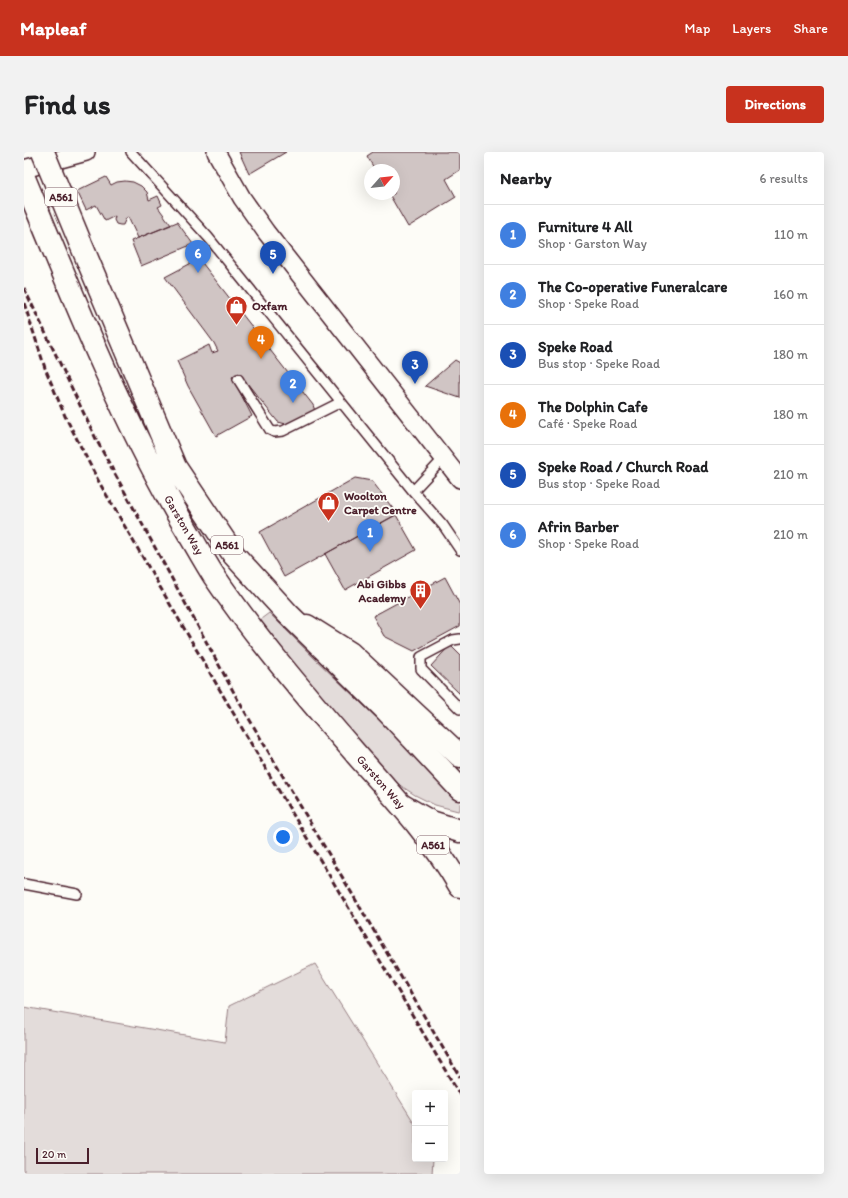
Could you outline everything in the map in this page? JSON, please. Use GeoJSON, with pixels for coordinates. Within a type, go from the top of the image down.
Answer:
{"type":"FeatureCollection","features":[{"type":"Feature","properties":{"kind":"main road","name":"Garston Way"},"geometry":{"type":"LineString","coordinates":[[43,152],[175,467],[234,555],[288,614],[386,710],[460,789]]}},
{"type":"Feature","properties":{"kind":"main road","name":"Garston Way"},"geometry":{"type":"LineString","coordinates":[[24,178],[55,253],[125,412],[161,485],[214,576],[271,653],[403,806],[446,862],[460,886]]}},
{"type":"Feature","properties":{"kind":"main road","name":"A561"},"geometry":{"type":"LineString","coordinates":[[288,614],[350,653],[460,756]]}},
{"type":"Feature","properties":{"kind":"main road"},"geometry":{"type":"LineString","coordinates":[[403,806],[431,822],[460,831]]}},
{"type":"Feature","properties":{"kind":"street"},"geometry":{"type":"LineString","coordinates":[[24,168],[86,152]]}},
{"type":"Feature","properties":{"kind":"street"},"geometry":{"type":"LineString","coordinates":[[216,152],[242,198],[266,232],[455,468]]}},
{"type":"Feature","properties":{"kind":"lane"},"geometry":{"type":"LineString","coordinates":[[131,152],[208,236],[413,491],[443,525],[460,550]]}},
{"type":"Feature","properties":{"kind":"lane"},"geometry":{"type":"LineString","coordinates":[[238,379],[270,430],[274,432],[283,431],[341,402]]}},
{"type":"Feature","properties":{"kind":"lane"},"geometry":{"type":"LineString","coordinates":[[413,491],[455,468]]}},
{"type":"Feature","properties":{"kind":"lane"},"geometry":{"type":"LineString","coordinates":[[460,639],[453,640],[421,657],[422,670],[460,709]]}},
{"type":"Feature","properties":{"kind":"lane"},"geometry":{"type":"LineString","coordinates":[[24,884],[77,894]]}},
{"type":"Feature","properties":{"kind":"shaded area"},"geometry":{"type":"Polygon","coordinates":[[[269,613],[424,763],[460,803],[460,810],[458,811],[435,805],[415,795],[395,782],[257,622],[269,613]]]}},
{"type":"Feature","properties":{"kind":"shaded area"},"geometry":{"type":"Polygon","coordinates":[[[315,964],[412,1119],[412,1162],[433,1162],[432,1174],[24,1174],[24,1007],[225,1042],[229,1006],[315,964]]]}},
{"type":"Feature","properties":{"kind":"building"},"geometry":{"type":"Polygon","coordinates":[[[239,152],[286,152],[249,174],[239,152]]]}},
{"type":"Feature","properties":{"kind":"building"},"geometry":{"type":"Polygon","coordinates":[[[373,152],[460,152],[460,170],[446,179],[456,197],[408,227],[392,200],[400,200],[400,164],[372,164],[367,156],[373,152]]]}},
{"type":"Feature","properties":{"kind":"building"},"geometry":{"type":"Polygon","coordinates":[[[106,177],[111,185],[117,182],[125,181],[133,182],[141,186],[147,192],[149,200],[158,196],[162,205],[158,207],[171,225],[138,238],[128,217],[123,225],[120,225],[116,224],[114,220],[115,216],[105,221],[96,205],[86,210],[77,191],[106,177]]]}},
{"type":"Feature","properties":{"kind":"building"},"geometry":{"type":"Polygon","coordinates":[[[177,222],[193,244],[141,266],[131,241],[177,222]]]}},
{"type":"Feature","properties":{"kind":"building"},"geometry":{"type":"Polygon","coordinates":[[[199,259],[313,405],[315,411],[286,424],[278,422],[239,373],[232,377],[252,416],[216,436],[188,386],[177,361],[209,345],[212,353],[218,351],[214,343],[165,277],[199,259]]]}},
{"type":"Feature","properties":{"kind":"building"},"geometry":{"type":"Polygon","coordinates":[[[455,360],[460,363],[460,398],[425,386],[455,360]]]}},
{"type":"Feature","properties":{"kind":"building","name":"Woolton Carpet Centre"},"geometry":{"type":"Polygon","coordinates":[[[355,478],[372,481],[397,514],[284,577],[260,532],[355,478]]]}},
{"type":"Feature","properties":{"kind":"building"},"geometry":{"type":"Polygon","coordinates":[[[396,515],[416,550],[345,590],[325,554],[396,515]]]}},
{"type":"Feature","properties":{"kind":"building","name":"Abi Gibbs Academy"},"geometry":{"type":"Polygon","coordinates":[[[445,577],[460,605],[460,626],[414,651],[384,636],[373,616],[445,577]]]}},
{"type":"Feature","properties":{"kind":"building"},"geometry":{"type":"Polygon","coordinates":[[[450,645],[460,655],[460,694],[431,666],[450,645]]]}},
{"type":"Feature","properties":{"kind":"railway"},"geometry":{"type":"LineString","coordinates":[[24,288],[97,441],[238,700],[460,1077]]}},
{"type":"Feature","properties":{"kind":"railway"},"geometry":{"type":"LineString","coordinates":[[24,303],[45,368],[65,416],[99,482],[260,759],[460,1095]]}},
{"type":"Feature","properties":{"kind":"place","name":"Afrin Barber"},"geometry":{"type":"Point","coordinates":[198,273]}},
{"type":"Feature","properties":{"kind":"place","name":"Speke Road / Church Road"},"geometry":{"type":"Point","coordinates":[273,274]}},
{"type":"Feature","properties":{"kind":"place","name":"Oxfam"},"geometry":{"type":"Point","coordinates":[236,326]}},
{"type":"Feature","properties":{"kind":"place","name":"The Dolphin Cafe"},"geometry":{"type":"Point","coordinates":[261,359]}},
{"type":"Feature","properties":{"kind":"place","name":"Speke Road"},"geometry":{"type":"Point","coordinates":[415,384]}},
{"type":"Feature","properties":{"kind":"place","name":"The Co-operative Funeralcare"},"geometry":{"type":"Point","coordinates":[293,403]}},
{"type":"Feature","properties":{"kind":"place","name":"Woolton Carpet Centre"},"geometry":{"type":"Point","coordinates":[328,522]}},
{"type":"Feature","properties":{"kind":"place","name":"Furniture 4 All"},"geometry":{"type":"Point","coordinates":[370,552]}},
{"type":"Feature","properties":{"kind":"place","name":"Abi Gibbs Academy"},"geometry":{"type":"Point","coordinates":[421,610]}}]}
